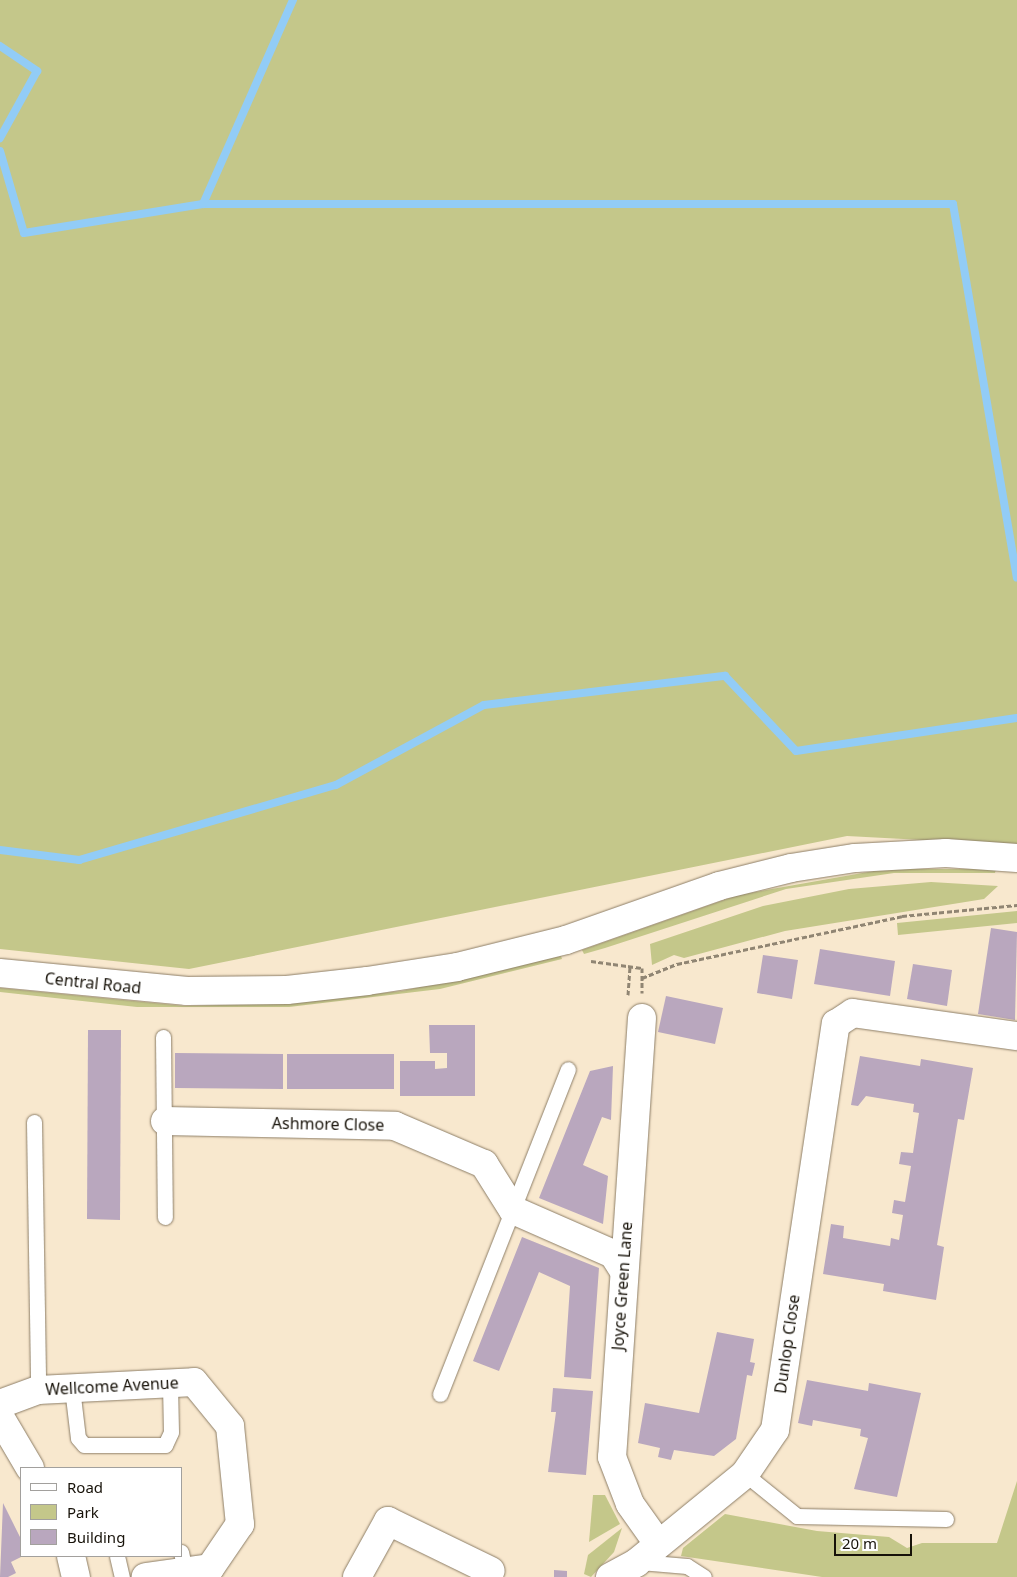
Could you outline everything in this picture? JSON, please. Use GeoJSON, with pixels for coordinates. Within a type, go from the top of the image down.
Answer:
{"type":"FeatureCollection","features":[{"type":"Feature","properties":{"kind":"street","name":"Central Road"},"geometry":{"type":"LineString","coordinates":[[0,973],[187,991],[287,990],[457,967],[566,940],[719,886],[810,865],[946,853],[1017,858]]}},
{"type":"Feature","properties":{"kind":"street","name":"Dunlop Close"},"geometry":{"type":"LineString","coordinates":[[633,1570],[657,1542],[745,1474],[775,1430],[828,1066],[836,1024],[853,1013],[1017,1036]]}},
{"type":"Feature","properties":{"kind":"street","name":"Joyce Green Lane"},"geometry":{"type":"LineString","coordinates":[[642,1018],[622,1268],[612,1457],[630,1504],[657,1542]]}},
{"type":"Feature","properties":{"kind":"street","name":"Ashmore Close"},"geometry":{"type":"LineString","coordinates":[[165,1121],[395,1126],[484,1164],[513,1210]]}},
{"type":"Feature","properties":{"kind":"street"},"geometry":{"type":"LineString","coordinates":[[513,1210],[613,1254],[622,1268]]}},
{"type":"Feature","properties":{"kind":"street","name":"Wellcome Avenue"},"geometry":{"type":"LineString","coordinates":[[0,1404],[38,1390],[194,1382],[230,1426],[240,1524],[210,1568],[183,1562],[146,1577]]}},
{"type":"Feature","properties":{"kind":"street"},"geometry":{"type":"LineString","coordinates":[[0,1417],[29,1467]]}},
{"type":"Feature","properties":{"kind":"street"},"geometry":{"type":"LineString","coordinates":[[357,1577],[388,1520],[492,1565]]}},
{"type":"Feature","properties":{"kind":"street"},"geometry":{"type":"LineString","coordinates":[[71,1557],[76,1577]]}},
{"type":"Feature","properties":{"kind":"street"},"geometry":{"type":"LineString","coordinates":[[610,1577],[633,1570]]}},
{"type":"Feature","properties":{"kind":"lane"},"geometry":{"type":"LineString","coordinates":[[163,1037],[165,1121],[164,1217]]}},
{"type":"Feature","properties":{"kind":"lane"},"geometry":{"type":"LineString","coordinates":[[440,1394],[568,1069]]}},
{"type":"Feature","properties":{"kind":"lane"},"geometry":{"type":"LineString","coordinates":[[34,1122],[38,1390]]}},
{"type":"Feature","properties":{"kind":"lane"},"geometry":{"type":"LineString","coordinates":[[72,1388],[78,1438],[84,1444],[165,1445],[171,1432],[170,1383]]}},
{"type":"Feature","properties":{"kind":"lane"},"geometry":{"type":"LineString","coordinates":[[745,1474],[797,1516],[946,1519]]}},
{"type":"Feature","properties":{"kind":"lane"},"geometry":{"type":"LineString","coordinates":[[117,1557],[122,1577]]}},
{"type":"Feature","properties":{"kind":"lane"},"geometry":{"type":"LineString","coordinates":[[633,1570],[687,1566],[704,1577]]}},
{"type":"Feature","properties":{"kind":"path"},"geometry":{"type":"LineString","coordinates":[[642,978],[677,964],[893,918],[1017,905]]}},
{"type":"Feature","properties":{"kind":"path"},"geometry":{"type":"LineString","coordinates":[[630,966],[642,968],[642,1018]]}},
{"type":"Feature","properties":{"kind":"green space"},"geometry":{"type":"Polygon","coordinates":[[[0,0],[1017,0],[1017,845],[847,836],[189,969],[0,949],[0,0]]]}},
{"type":"Feature","properties":{"kind":"green space"},"geometry":{"type":"Polygon","coordinates":[[[885,869],[996,869],[995,873],[894,873],[786,889],[605,948],[584,954],[582,950],[738,895],[885,869]]]}},
{"type":"Feature","properties":{"kind":"green space"},"geometry":{"type":"Polygon","coordinates":[[[931,882],[998,886],[984,899],[785,931],[684,958],[674,955],[652,965],[650,944],[763,906],[849,889],[931,882]]]}},
{"type":"Feature","properties":{"kind":"green space"},"geometry":{"type":"Polygon","coordinates":[[[1017,911],[1017,923],[898,935],[897,923],[1017,911]]]}},
{"type":"Feature","properties":{"kind":"green space"},"geometry":{"type":"Polygon","coordinates":[[[561,956],[562,959],[440,989],[289,1007],[137,1007],[0,992],[0,988],[185,1006],[286,1003],[402,991],[561,956]]]}},
{"type":"Feature","properties":{"kind":"green space"},"geometry":{"type":"Polygon","coordinates":[[[1017,1481],[1017,1577],[822,1577],[681,1556],[683,1548],[725,1514],[817,1531],[889,1537],[907,1548],[922,1543],[997,1543],[1017,1481]]]}},
{"type":"Feature","properties":{"kind":"green space"},"geometry":{"type":"Polygon","coordinates":[[[593,1495],[605,1495],[620,1524],[589,1542],[593,1495]]]}},
{"type":"Feature","properties":{"kind":"green space"},"geometry":{"type":"Polygon","coordinates":[[[622,1528],[614,1552],[591,1577],[584,1574],[588,1555],[622,1528]]]}},
{"type":"Feature","properties":{"kind":"building"},"geometry":{"type":"Polygon","coordinates":[[[991,928],[1017,932],[1015,1020],[978,1014],[991,928]]]}},
{"type":"Feature","properties":{"kind":"building"},"geometry":{"type":"Polygon","coordinates":[[[820,949],[895,961],[890,996],[814,984],[820,949]]]}},
{"type":"Feature","properties":{"kind":"building"},"geometry":{"type":"Polygon","coordinates":[[[763,955],[798,960],[792,999],[757,993],[763,955]]]}},
{"type":"Feature","properties":{"kind":"building"},"geometry":{"type":"Polygon","coordinates":[[[913,964],[952,970],[947,1006],[907,999],[913,964]]]}},
{"type":"Feature","properties":{"kind":"building"},"geometry":{"type":"Polygon","coordinates":[[[666,996],[723,1008],[715,1044],[658,1032],[666,996]]]}},
{"type":"Feature","properties":{"kind":"building"},"geometry":{"type":"Polygon","coordinates":[[[429,1025],[475,1025],[475,1096],[400,1096],[400,1061],[435,1061],[435,1069],[447,1068],[447,1053],[430,1053],[429,1025]]]}},
{"type":"Feature","properties":{"kind":"building"},"geometry":{"type":"Polygon","coordinates":[[[88,1030],[121,1030],[120,1220],[87,1219],[88,1030]]]}},
{"type":"Feature","properties":{"kind":"building"},"geometry":{"type":"Polygon","coordinates":[[[175,1053],[283,1054],[283,1089],[175,1088],[175,1053]]]}},
{"type":"Feature","properties":{"kind":"building"},"geometry":{"type":"Polygon","coordinates":[[[287,1054],[394,1054],[394,1089],[287,1089],[287,1054]]]}},
{"type":"Feature","properties":{"kind":"building"},"geometry":{"type":"Polygon","coordinates":[[[860,1056],[920,1066],[921,1059],[973,1068],[964,1120],[958,1119],[937,1245],[944,1247],[936,1300],[883,1291],[884,1284],[823,1274],[831,1224],[844,1226],[843,1238],[890,1246],[891,1238],[899,1240],[903,1215],[892,1213],[894,1200],[905,1202],[911,1166],[899,1164],[901,1152],[913,1153],[919,1113],[913,1112],[914,1104],[866,1096],[858,1106],[851,1105],[860,1056]]]}},
{"type":"Feature","properties":{"kind":"building"},"geometry":{"type":"Polygon","coordinates":[[[613,1066],[611,1120],[602,1117],[583,1165],[608,1176],[603,1224],[539,1198],[590,1071],[613,1066]]]}},
{"type":"Feature","properties":{"kind":"building"},"geometry":{"type":"Polygon","coordinates":[[[522,1237],[599,1268],[591,1379],[564,1377],[570,1286],[539,1272],[499,1371],[473,1361],[522,1237]]]}},
{"type":"Feature","properties":{"kind":"building"},"geometry":{"type":"Polygon","coordinates":[[[717,1332],[754,1339],[750,1362],[755,1363],[752,1376],[747,1375],[736,1439],[714,1456],[674,1450],[671,1460],[658,1457],[660,1448],[638,1443],[645,1403],[699,1413],[717,1332]]]}},
{"type":"Feature","properties":{"kind":"building"},"geometry":{"type":"Polygon","coordinates":[[[807,1380],[868,1391],[869,1383],[921,1393],[897,1497],[854,1489],[868,1438],[860,1436],[861,1429],[813,1420],[812,1426],[798,1423],[807,1380]]]}},
{"type":"Feature","properties":{"kind":"building"},"geometry":{"type":"Polygon","coordinates":[[[553,1388],[593,1391],[586,1475],[548,1472],[556,1412],[551,1412],[553,1388]]]}},
{"type":"Feature","properties":{"kind":"building"},"geometry":{"type":"Polygon","coordinates":[[[3,1503],[20,1537],[21,1557],[11,1562],[16,1573],[8,1577],[0,1577],[3,1503]]]}},
{"type":"Feature","properties":{"kind":"building"},"geometry":{"type":"Polygon","coordinates":[[[554,1570],[567,1571],[567,1577],[554,1577],[554,1570]]]}},
{"type":"Feature","properties":{"kind":"waterway"},"geometry":{"type":"LineString","coordinates":[[203,204],[293,0]]}},
{"type":"Feature","properties":{"kind":"waterway"},"geometry":{"type":"LineString","coordinates":[[0,46],[37,71],[0,138]]}},
{"type":"Feature","properties":{"kind":"waterway"},"geometry":{"type":"LineString","coordinates":[[0,151],[24,233],[203,204],[953,204],[1017,578]]}},
{"type":"Feature","properties":{"kind":"waterway"},"geometry":{"type":"LineString","coordinates":[[0,850],[79,860],[336,785],[484,705],[725,676],[796,751],[1017,718]]}}]}
